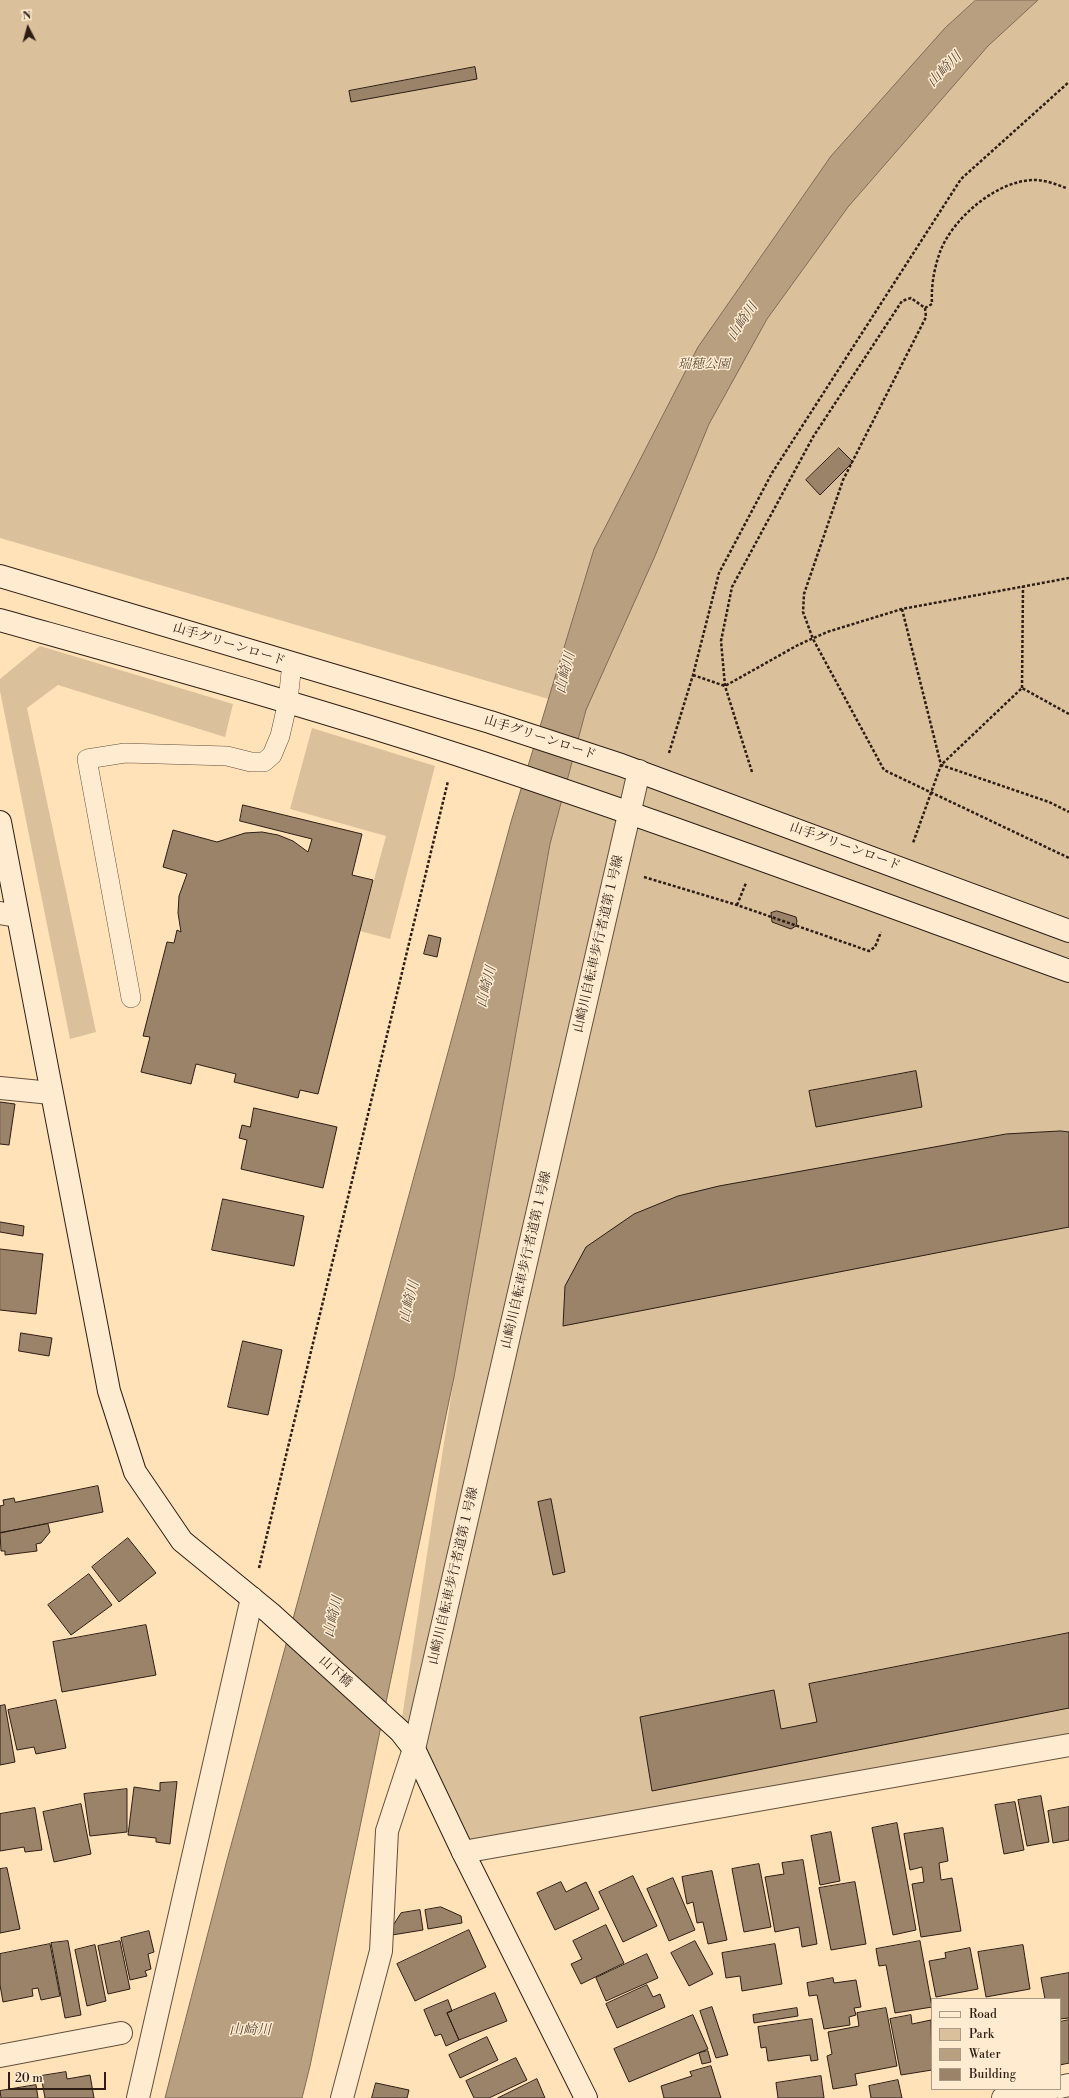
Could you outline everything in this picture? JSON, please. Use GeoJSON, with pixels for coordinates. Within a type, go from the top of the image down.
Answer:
{"type":"FeatureCollection","features":[{"type":"Feature","properties":{"kind":"street","name":"山手グリーンロード"},"geometry":{"type":"LineString","coordinates":[[0,576],[490,722],[661,778],[1069,931]]}},
{"type":"Feature","properties":{"kind":"street"},"geometry":{"type":"LineString","coordinates":[[0,620],[288,701],[476,761],[622,810],[1069,971]]}},
{"type":"Feature","properties":{"kind":"street","name":"山崎川自転車歩行者道第１号線"},"geometry":{"type":"LineString","coordinates":[[342,2098],[382,1951],[387,1831],[414,1749],[616,868],[622,810],[630,768]]}},
{"type":"Feature","properties":{"kind":"street","name":"山下橋"},"geometry":{"type":"LineString","coordinates":[[0,822],[8,914],[51,1093],[110,1391],[135,1472],[182,1541],[270,1613],[400,1731],[414,1749],[463,1852],[586,2098]]}},
{"type":"Feature","properties":{"kind":"street"},"geometry":{"type":"LineString","coordinates":[[0,1088],[51,1093]]}},
{"type":"Feature","properties":{"kind":"street"},"geometry":{"type":"LineString","coordinates":[[138,2098],[252,1598]]}},
{"type":"Feature","properties":{"kind":"street"},"geometry":{"type":"LineString","coordinates":[[463,1852],[1069,1746]]}},
{"type":"Feature","properties":{"kind":"street"},"geometry":{"type":"LineString","coordinates":[[0,2056],[121,2033]]}},
{"type":"Feature","properties":{"kind":"street"},"geometry":{"type":"LineString","coordinates":[[1003,2098],[1045,2090]]}},
{"type":"Feature","properties":{"kind":"lane"},"geometry":{"type":"LineString","coordinates":[[131,998],[87,759],[125,753],[227,756],[251,762],[264,762],[272,755],[280,736],[288,701],[292,663]]}},
{"type":"Feature","properties":{"kind":"path"},"geometry":{"type":"LineString","coordinates":[[661,778],[693,675],[719,573],[772,473],[960,179],[1069,82]]}},
{"type":"Feature","properties":{"kind":"path"},"geometry":{"type":"LineString","coordinates":[[925,308],[932,304],[934,274],[942,247],[957,225],[976,206],[999,190],[1022,182],[1033,180],[1046,181],[1066,188]]}},
{"type":"Feature","properties":{"kind":"path"},"geometry":{"type":"LineString","coordinates":[[752,772],[725,686],[721,641],[732,587],[813,437],[902,301],[911,298],[925,308],[926,317],[842,480],[808,580],[804,594],[803,612],[813,639],[884,770],[1069,858]]}},
{"type":"Feature","properties":{"kind":"path"},"geometry":{"type":"LineString","coordinates":[[693,675],[725,686],[798,645],[827,632],[902,609],[1069,578]]}},
{"type":"Feature","properties":{"kind":"path"},"geometry":{"type":"LineString","coordinates":[[912,845],[941,765],[1022,688],[1023,586]]}},
{"type":"Feature","properties":{"kind":"path"},"geometry":{"type":"LineString","coordinates":[[902,609],[941,765]]}},
{"type":"Feature","properties":{"kind":"path"},"geometry":{"type":"LineString","coordinates":[[1022,688],[1069,714]]}},
{"type":"Feature","properties":{"kind":"path"},"geometry":{"type":"LineString","coordinates":[[252,1598],[454,754]]}},
{"type":"Feature","properties":{"kind":"path"},"geometry":{"type":"LineString","coordinates":[[941,765],[1049,802],[1069,812]]}},
{"type":"Feature","properties":{"kind":"path"},"geometry":{"type":"LineString","coordinates":[[616,868],[737,905],[869,951],[875,947],[883,926]]}},
{"type":"Feature","properties":{"kind":"path"},"geometry":{"type":"LineString","coordinates":[[737,905],[746,882]]}},
{"type":"Feature","properties":{"kind":"green space","name":"瑞穂公園"},"geometry":{"type":"Polygon","coordinates":[[[0,0],[1069,0],[1069,1745],[463,1852],[400,1731],[454,1377],[550,844],[586,710],[0,538],[0,0]]]}},
{"type":"Feature","properties":{"kind":"green space"},"geometry":{"type":"Polygon","coordinates":[[[40,646],[233,704],[225,737],[58,685],[27,708],[96,1032],[70,1039],[0,691],[0,679],[40,646]]]}},
{"type":"Feature","properties":{"kind":"green space"},"geometry":{"type":"Polygon","coordinates":[[[312,728],[435,766],[390,939],[360,931],[386,836],[290,809],[312,728]]]}},
{"type":"Feature","properties":{"kind":"water","name":"山崎川"},"geometry":{"type":"Polygon","coordinates":[[[976,0],[1038,0],[988,46],[848,207],[767,319],[709,424],[655,556],[586,710],[550,844],[454,1377],[310,2066],[302,2098],[165,2098],[227,1860],[511,822],[594,549],[698,347],[831,156],[945,28],[976,0]]]}},
{"type":"Feature","properties":{"kind":"building"},"geometry":{"type":"Polygon","coordinates":[[[475,67],[477,79],[351,102],[349,91],[475,67]]]}},
{"type":"Feature","properties":{"kind":"building"},"geometry":{"type":"Polygon","coordinates":[[[839,448],[853,462],[820,495],[806,480],[839,448]]]}},
{"type":"Feature","properties":{"kind":"building"},"geometry":{"type":"Polygon","coordinates":[[[243,805],[362,834],[352,875],[373,880],[318,1094],[300,1090],[298,1098],[234,1082],[236,1074],[196,1064],[191,1084],[141,1072],[150,1037],[143,1036],[167,942],[174,943],[177,930],[181,932],[178,913],[179,896],[187,874],[163,867],[173,830],[217,842],[245,833],[262,832],[278,835],[293,841],[308,852],[312,839],[240,821],[243,805]]]}},
{"type":"Feature","properties":{"kind":"building"},"geometry":{"type":"Polygon","coordinates":[[[777,911],[796,917],[796,926],[791,929],[772,922],[771,913],[777,911]]]}},
{"type":"Feature","properties":{"kind":"building"},"geometry":{"type":"Polygon","coordinates":[[[429,935],[441,938],[437,957],[424,954],[429,935]]]}},
{"type":"Feature","properties":{"kind":"building"},"geometry":{"type":"Polygon","coordinates":[[[916,1071],[922,1107],[816,1127],[809,1091],[916,1071]]]}},
{"type":"Feature","properties":{"kind":"building"},"geometry":{"type":"Polygon","coordinates":[[[0,1102],[15,1104],[9,1145],[0,1144],[0,1102]]]}},
{"type":"Feature","properties":{"kind":"building"},"geometry":{"type":"Polygon","coordinates":[[[254,1108],[337,1127],[323,1188],[241,1169],[247,1140],[239,1138],[242,1125],[250,1127],[254,1108]]]}},
{"type":"Feature","properties":{"kind":"building"},"geometry":{"type":"Polygon","coordinates":[[[1061,1131],[1069,1132],[1069,1227],[563,1326],[565,1286],[586,1247],[634,1214],[678,1196],[719,1186],[1006,1134],[1061,1131]]]}},
{"type":"Feature","properties":{"kind":"building"},"geometry":{"type":"Polygon","coordinates":[[[223,1199],[304,1216],[294,1266],[212,1250],[223,1199]]]}},
{"type":"Feature","properties":{"kind":"building"},"geometry":{"type":"Polygon","coordinates":[[[0,1222],[24,1226],[23,1236],[0,1232],[0,1222]]]}},
{"type":"Feature","properties":{"kind":"building"},"geometry":{"type":"Polygon","coordinates":[[[0,1249],[43,1254],[36,1314],[0,1310],[0,1249]]]}},
{"type":"Feature","properties":{"kind":"building"},"geometry":{"type":"Polygon","coordinates":[[[21,1333],[52,1338],[49,1356],[19,1351],[21,1333]]]}},
{"type":"Feature","properties":{"kind":"building"},"geometry":{"type":"Polygon","coordinates":[[[243,1341],[282,1350],[268,1415],[228,1407],[243,1341]]]}},
{"type":"Feature","properties":{"kind":"building"},"geometry":{"type":"Polygon","coordinates":[[[98,1486],[103,1512],[0,1533],[0,1506],[4,1505],[3,1500],[14,1498],[15,1502],[98,1486]]]}},
{"type":"Feature","properties":{"kind":"building"},"geometry":{"type":"Polygon","coordinates":[[[551,1499],[565,1572],[553,1575],[538,1502],[551,1499]]]}},
{"type":"Feature","properties":{"kind":"building"},"geometry":{"type":"Polygon","coordinates":[[[48,1524],[50,1532],[41,1543],[36,1544],[37,1551],[5,1555],[5,1551],[1,1551],[0,1533],[48,1524]]]}},
{"type":"Feature","properties":{"kind":"building"},"geometry":{"type":"Polygon","coordinates":[[[128,1538],[156,1573],[119,1602],[92,1567],[128,1538]]]}},
{"type":"Feature","properties":{"kind":"building"},"geometry":{"type":"Polygon","coordinates":[[[89,1574],[112,1605],[71,1635],[48,1605],[89,1574]]]}},
{"type":"Feature","properties":{"kind":"building"},"geometry":{"type":"Polygon","coordinates":[[[146,1625],[156,1675],[62,1692],[53,1642],[146,1625]]]}},
{"type":"Feature","properties":{"kind":"building"},"geometry":{"type":"Polygon","coordinates":[[[1069,1633],[1069,1708],[652,1791],[640,1717],[774,1690],[781,1729],[817,1722],[809,1684],[1069,1633]]]}},
{"type":"Feature","properties":{"kind":"building"},"geometry":{"type":"Polygon","coordinates":[[[56,1700],[66,1748],[36,1754],[34,1747],[17,1750],[8,1710],[56,1700]]]}},
{"type":"Feature","properties":{"kind":"building"},"geometry":{"type":"Polygon","coordinates":[[[5,1705],[15,1762],[0,1765],[0,1706],[5,1705]]]}},
{"type":"Feature","properties":{"kind":"building"},"geometry":{"type":"Polygon","coordinates":[[[177,1782],[170,1844],[156,1842],[156,1838],[128,1835],[134,1787],[160,1791],[160,1783],[177,1782]]]}},
{"type":"Feature","properties":{"kind":"building"},"geometry":{"type":"Polygon","coordinates":[[[127,1789],[127,1832],[90,1836],[84,1794],[127,1789]]]}},
{"type":"Feature","properties":{"kind":"building"},"geometry":{"type":"Polygon","coordinates":[[[1041,1796],[1049,1842],[1027,1846],[1018,1800],[1041,1796]]]}},
{"type":"Feature","properties":{"kind":"building"},"geometry":{"type":"Polygon","coordinates":[[[1015,1802],[1024,1850],[1004,1854],[995,1805],[1015,1802]]]}},
{"type":"Feature","properties":{"kind":"building"},"geometry":{"type":"Polygon","coordinates":[[[81,1804],[91,1854],[54,1862],[43,1812],[81,1804]]]}},
{"type":"Feature","properties":{"kind":"building"},"geometry":{"type":"Polygon","coordinates":[[[1069,1807],[1069,1840],[1053,1843],[1048,1811],[1069,1807]]]}},
{"type":"Feature","properties":{"kind":"building"},"geometry":{"type":"Polygon","coordinates":[[[35,1808],[42,1850],[25,1852],[24,1847],[0,1851],[0,1814],[35,1808]]]}},
{"type":"Feature","properties":{"kind":"building"},"geometry":{"type":"Polygon","coordinates":[[[897,1823],[916,1930],[893,1935],[872,1828],[897,1823]]]}},
{"type":"Feature","properties":{"kind":"building"},"geometry":{"type":"Polygon","coordinates":[[[943,1828],[948,1861],[939,1863],[941,1880],[952,1878],[961,1931],[921,1937],[912,1884],[924,1882],[922,1867],[910,1870],[904,1834],[943,1828]]]}},
{"type":"Feature","properties":{"kind":"building"},"geometry":{"type":"Polygon","coordinates":[[[831,1832],[840,1881],[820,1885],[811,1836],[831,1832]]]}},
{"type":"Feature","properties":{"kind":"building"},"geometry":{"type":"Polygon","coordinates":[[[803,1860],[817,1944],[802,1947],[799,1927],[775,1932],[765,1877],[784,1874],[782,1863],[803,1860]]]}},
{"type":"Feature","properties":{"kind":"building"},"geometry":{"type":"Polygon","coordinates":[[[759,1864],[771,1927],[744,1932],[732,1869],[759,1864]]]}},
{"type":"Feature","properties":{"kind":"building"},"geometry":{"type":"Polygon","coordinates":[[[7,1868],[20,1929],[0,1933],[0,1869],[7,1868]]]}},
{"type":"Feature","properties":{"kind":"building"},"geometry":{"type":"Polygon","coordinates":[[[712,1871],[727,1940],[708,1944],[703,1922],[697,1923],[693,1902],[687,1904],[682,1877],[712,1871]]]}},
{"type":"Feature","properties":{"kind":"building"},"geometry":{"type":"Polygon","coordinates":[[[633,1876],[657,1926],[623,1942],[599,1892],[633,1876]]]}},
{"type":"Feature","properties":{"kind":"building"},"geometry":{"type":"Polygon","coordinates":[[[673,1878],[695,1930],[669,1941],[647,1889],[673,1878]]]}},
{"type":"Feature","properties":{"kind":"building"},"geometry":{"type":"Polygon","coordinates":[[[561,1882],[566,1892],[586,1882],[599,1909],[555,1930],[537,1893],[561,1882]]]}},
{"type":"Feature","properties":{"kind":"building"},"geometry":{"type":"Polygon","coordinates":[[[855,1882],[866,1944],[831,1950],[819,1888],[855,1882]]]}},
{"type":"Feature","properties":{"kind":"building"},"geometry":{"type":"Polygon","coordinates":[[[441,1907],[461,1916],[462,1923],[428,1929],[425,1910],[441,1907]]]}},
{"type":"Feature","properties":{"kind":"building"},"geometry":{"type":"Polygon","coordinates":[[[420,1910],[423,1930],[392,1935],[392,1927],[401,1913],[420,1910]]]}},
{"type":"Feature","properties":{"kind":"building"},"geometry":{"type":"Polygon","coordinates":[[[606,1925],[624,1963],[581,1984],[571,1964],[582,1959],[573,1941],[606,1925]]]}},
{"type":"Feature","properties":{"kind":"building"},"geometry":{"type":"Polygon","coordinates":[[[469,1930],[486,1967],[415,2001],[397,1964],[469,1930]]]}},
{"type":"Feature","properties":{"kind":"building"},"geometry":{"type":"Polygon","coordinates":[[[149,1931],[154,1952],[148,1954],[151,1969],[145,1971],[147,1976],[130,1980],[121,1938],[149,1931]]]}},
{"type":"Feature","properties":{"kind":"building"},"geometry":{"type":"Polygon","coordinates":[[[68,1941],[81,2015],[65,2018],[51,1943],[68,1941]]]}},
{"type":"Feature","properties":{"kind":"building"},"geometry":{"type":"Polygon","coordinates":[[[120,1941],[130,1989],[108,1994],[98,1946],[120,1941]]]}},
{"type":"Feature","properties":{"kind":"building"},"geometry":{"type":"Polygon","coordinates":[[[695,1941],[713,1974],[689,1986],[671,1953],[695,1941]]]}},
{"type":"Feature","properties":{"kind":"building"},"geometry":{"type":"Polygon","coordinates":[[[920,1941],[931,2007],[895,2013],[886,1965],[879,1966],[876,1949],[920,1941]]]}},
{"type":"Feature","properties":{"kind":"building"},"geometry":{"type":"Polygon","coordinates":[[[50,1944],[60,1996],[41,2000],[38,1988],[32,1989],[33,1996],[3,2002],[0,1985],[0,1954],[50,1944]]]}},
{"type":"Feature","properties":{"kind":"building"},"geometry":{"type":"Polygon","coordinates":[[[775,1944],[782,1984],[742,1991],[740,1976],[726,1978],[722,1953],[775,1944]]]}},
{"type":"Feature","properties":{"kind":"building"},"geometry":{"type":"Polygon","coordinates":[[[95,1945],[106,2001],[87,2006],[75,1950],[95,1945]]]}},
{"type":"Feature","properties":{"kind":"building"},"geometry":{"type":"Polygon","coordinates":[[[1023,1945],[1030,1989],[986,1997],[978,1952],[1023,1945]]]}},
{"type":"Feature","properties":{"kind":"building"},"geometry":{"type":"Polygon","coordinates":[[[970,1948],[978,1989],[936,1997],[929,1961],[946,1958],[945,1953],[970,1948]]]}},
{"type":"Feature","properties":{"kind":"building"},"geometry":{"type":"Polygon","coordinates":[[[647,1954],[658,1978],[606,2001],[596,1978],[647,1954]]]}},
{"type":"Feature","properties":{"kind":"building"},"geometry":{"type":"Polygon","coordinates":[[[1069,1973],[1069,2018],[1061,2019],[1061,1998],[1045,1998],[1041,1978],[1069,1973]]]}},
{"type":"Feature","properties":{"kind":"building"},"geometry":{"type":"Polygon","coordinates":[[[833,1978],[834,1983],[856,1980],[861,2007],[854,2008],[856,2015],[849,2017],[850,2025],[824,2029],[817,1995],[809,1996],[807,1983],[833,1978]]]}},
{"type":"Feature","properties":{"kind":"building"},"geometry":{"type":"Polygon","coordinates":[[[647,1985],[653,1997],[660,1994],[665,2007],[617,2028],[606,2004],[647,1985]]]}},
{"type":"Feature","properties":{"kind":"building"},"geometry":{"type":"Polygon","coordinates":[[[495,1993],[507,2021],[459,2040],[447,2013],[495,1993]]]}},
{"type":"Feature","properties":{"kind":"building"},"geometry":{"type":"Polygon","coordinates":[[[448,2000],[452,2011],[447,2013],[459,2040],[446,2046],[441,2034],[435,2036],[424,2010],[448,2000]]]}},
{"type":"Feature","properties":{"kind":"building"},"geometry":{"type":"Polygon","coordinates":[[[712,2007],[728,2055],[716,2058],[700,2011],[712,2007]]]}},
{"type":"Feature","properties":{"kind":"building"},"geometry":{"type":"Polygon","coordinates":[[[797,2008],[798,2016],[754,2023],[753,2015],[797,2008]]]}},
{"type":"Feature","properties":{"kind":"building"},"geometry":{"type":"Polygon","coordinates":[[[886,2008],[897,2066],[855,2074],[857,2085],[833,2089],[827,2056],[832,2054],[828,2032],[859,2026],[857,2013],[886,2008]]]}},
{"type":"Feature","properties":{"kind":"building"},"geometry":{"type":"Polygon","coordinates":[[[693,2015],[708,2049],[629,2082],[614,2049],[693,2015]]]}},
{"type":"Feature","properties":{"kind":"building"},"geometry":{"type":"Polygon","coordinates":[[[911,2015],[912,2024],[931,2020],[931,2070],[901,2075],[890,2019],[911,2015]]]}},
{"type":"Feature","properties":{"kind":"building"},"geometry":{"type":"Polygon","coordinates":[[[812,2019],[818,2060],[811,2061],[810,2055],[768,2061],[766,2047],[761,2048],[758,2027],[812,2019]]]}},
{"type":"Feature","properties":{"kind":"building"},"geometry":{"type":"Polygon","coordinates":[[[1069,2020],[1069,2063],[1061,2065],[1061,2022],[1069,2020]]]}},
{"type":"Feature","properties":{"kind":"building"},"geometry":{"type":"Polygon","coordinates":[[[487,2037],[498,2060],[460,2078],[449,2055],[487,2037]]]}},
{"type":"Feature","properties":{"kind":"building"},"geometry":{"type":"Polygon","coordinates":[[[708,2051],[711,2062],[702,2064],[699,2053],[708,2051]]]}},
{"type":"Feature","properties":{"kind":"building"},"geometry":{"type":"Polygon","coordinates":[[[516,2058],[527,2080],[489,2098],[474,2098],[466,2081],[516,2058]]]}},
{"type":"Feature","properties":{"kind":"building"},"geometry":{"type":"Polygon","coordinates":[[[711,2066],[721,2098],[664,2098],[661,2086],[692,2076],[690,2072],[711,2066]]]}},
{"type":"Feature","properties":{"kind":"building"},"geometry":{"type":"Polygon","coordinates":[[[66,2072],[67,2079],[90,2075],[94,2098],[45,2098],[41,2076],[66,2072]]]}},
{"type":"Feature","properties":{"kind":"building"},"geometry":{"type":"Polygon","coordinates":[[[821,2076],[824,2098],[778,2098],[776,2083],[821,2076]]]}},
{"type":"Feature","properties":{"kind":"building"},"geometry":{"type":"Polygon","coordinates":[[[537,2079],[545,2098],[498,2098],[537,2079]]]}},
{"type":"Feature","properties":{"kind":"building"},"geometry":{"type":"Polygon","coordinates":[[[898,2080],[902,2098],[871,2098],[869,2086],[898,2080]]]}},
{"type":"Feature","properties":{"kind":"building"},"geometry":{"type":"Polygon","coordinates":[[[376,2083],[409,2090],[407,2098],[372,2098],[376,2083]]]}},
{"type":"Feature","properties":{"kind":"building"},"geometry":{"type":"Polygon","coordinates":[[[36,2085],[38,2098],[1,2098],[0,2091],[36,2085]]]}}]}
